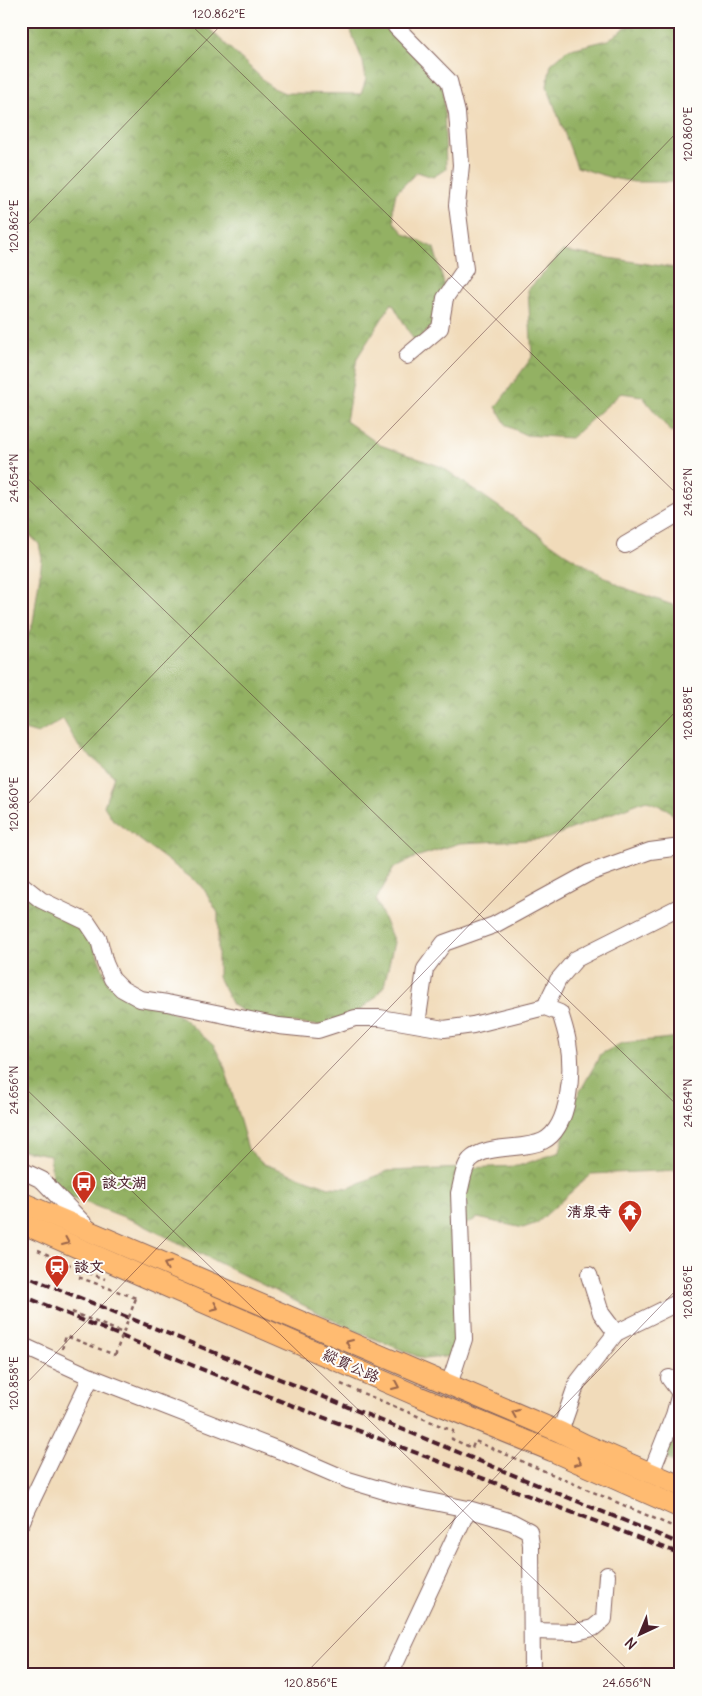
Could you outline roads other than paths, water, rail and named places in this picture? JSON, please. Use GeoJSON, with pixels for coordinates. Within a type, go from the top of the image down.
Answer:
{"type":"FeatureCollection","features":[{"type":"Feature","properties":{"kind":"main road","name":"縱貫公路"},"geometry":{"type":"LineString","coordinates":[[30,1222],[93,1233],[560,1432],[681,1486]]}},
{"type":"Feature","properties":{"kind":"main road","name":"縱貫公路"},"geometry":{"type":"LineString","coordinates":[[30,1222],[420,1396],[552,1451],[681,1508]]}},
{"type":"Feature","properties":{"kind":"main road"},"geometry":{"type":"LineString","coordinates":[[552,1451],[560,1432]]}},
{"type":"Feature","properties":{"kind":"street"},"geometry":{"type":"LineString","coordinates":[[393,21],[396,27],[448,81],[457,113],[461,165],[458,205],[465,269],[445,298],[440,328],[407,356]]}},
{"type":"Feature","properties":{"kind":"street"},"geometry":{"type":"LineString","coordinates":[[625,545],[681,512]]}},
{"type":"Feature","properties":{"kind":"street"},"geometry":{"type":"LineString","coordinates":[[417,1024],[424,969],[444,943],[494,925],[589,873],[650,851],[681,847]]}},
{"type":"Feature","properties":{"kind":"street"},"geometry":{"type":"LineString","coordinates":[[21,884],[41,900],[87,922],[99,940],[104,964],[112,979],[122,988],[140,999],[167,1002],[279,1026],[318,1030],[355,1018],[380,1018],[444,1029],[474,1025],[545,1007],[560,1013],[568,1043],[570,1086],[561,1124],[544,1141],[482,1152],[469,1161],[463,1174],[460,1193],[464,1339],[449,1385]]}},
{"type":"Feature","properties":{"kind":"street"},"geometry":{"type":"LineString","coordinates":[[545,1007],[558,980],[576,959],[681,906]]}},
{"type":"Feature","properties":{"kind":"street"},"geometry":{"type":"LineString","coordinates":[[21,1170],[42,1180],[93,1233]]}},
{"type":"Feature","properties":{"kind":"street"},"geometry":{"type":"LineString","coordinates":[[589,1275],[601,1312],[616,1333]]}},
{"type":"Feature","properties":{"kind":"street"},"geometry":{"type":"LineString","coordinates":[[560,1432],[577,1383],[616,1333],[681,1301]]}},
{"type":"Feature","properties":{"kind":"street"},"geometry":{"type":"LineString","coordinates":[[21,1345],[91,1376],[281,1451],[348,1480],[395,1494],[468,1509],[512,1522],[528,1531],[531,1545],[532,1675]]}},
{"type":"Feature","properties":{"kind":"street"},"geometry":{"type":"LineString","coordinates":[[21,1523],[91,1376]]}},
{"type":"Feature","properties":{"kind":"street"},"geometry":{"type":"LineString","coordinates":[[650,1473],[674,1415],[680,1393],[669,1378]]}},
{"type":"Feature","properties":{"kind":"street"},"geometry":{"type":"LineString","coordinates":[[390,1675],[468,1509]]}},
{"type":"Feature","properties":{"kind":"street"},"geometry":{"type":"LineString","coordinates":[[532,1631],[576,1632],[593,1628],[604,1619],[607,1575]]}},
{"type":"Feature","properties":{"kind":"railway"},"geometry":{"type":"LineString","coordinates":[[21,1274],[681,1544]]}},
{"type":"Feature","properties":{"kind":"railway"},"geometry":{"type":"LineString","coordinates":[[21,1295],[265,1395],[681,1554]]}},
{"type":"Feature","properties":{"kind":"place","name":"談文湖"},"geometry":{"type":"Point","coordinates":[84,1204]}},
{"type":"Feature","properties":{"kind":"place","name":"清泉寺"},"geometry":{"type":"Point","coordinates":[630,1233]}},
{"type":"Feature","properties":{"kind":"place","name":"談文"},"geometry":{"type":"Point","coordinates":[57,1288]}}]}
